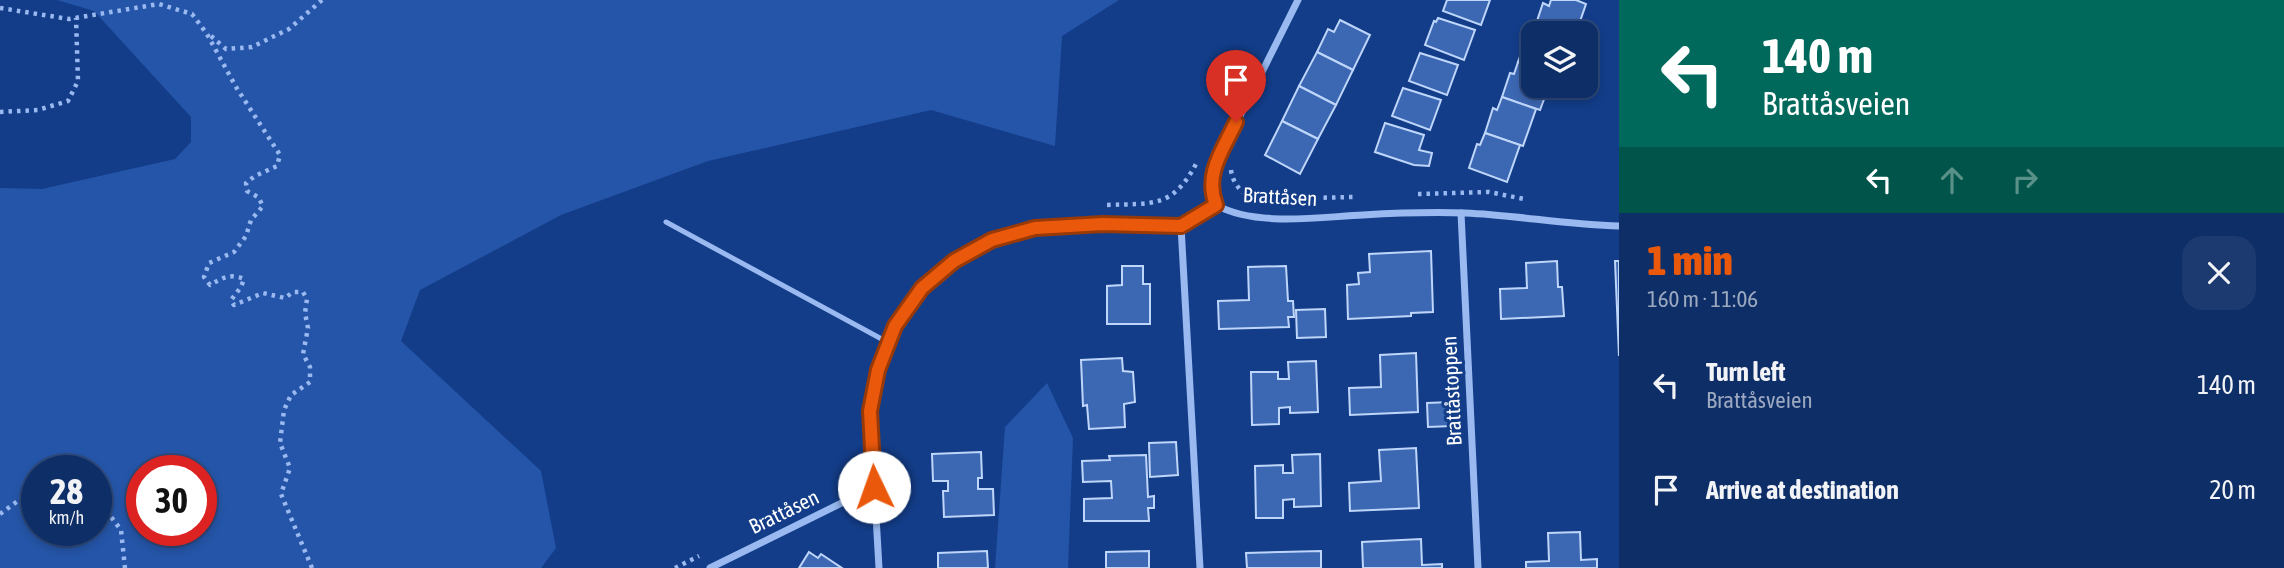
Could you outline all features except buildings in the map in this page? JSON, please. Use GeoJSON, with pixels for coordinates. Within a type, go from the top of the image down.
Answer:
{"type":"FeatureCollection","features":[{"type":"Feature","properties":{"kind":"street"},"geometry":{"type":"LineString","coordinates":[[1216,205],[1211,185],[1213,170],[1298,0]]}},
{"type":"Feature","properties":{"kind":"street","name":"Brattåsen"},"geometry":{"type":"LineString","coordinates":[[1181,226],[1216,205],[1242,216],[1290,218],[1407,212],[1461,213],[1619,226]]}},
{"type":"Feature","properties":{"kind":"street","name":"Brattåstoppen"},"geometry":{"type":"LineString","coordinates":[[1461,213],[1478,568]]}},
{"type":"Feature","properties":{"kind":"street"},"geometry":{"type":"LineString","coordinates":[[879,568],[870,411],[878,370],[895,326],[922,288],[954,261],[992,240],[1035,228],[1103,224],[1181,226],[1200,568]]}},
{"type":"Feature","properties":{"kind":"street","name":"Brattåsen"},"geometry":{"type":"LineString","coordinates":[[709,568],[874,487]]}},
{"type":"Feature","properties":{"kind":"lane"},"geometry":{"type":"LineString","coordinates":[[666,222],[889,343]]}},
{"type":"Feature","properties":{"kind":"path"},"geometry":{"type":"LineString","coordinates":[[207,33],[226,49],[252,47],[289,29],[322,0]]}},
{"type":"Feature","properties":{"kind":"path"},"geometry":{"type":"LineString","coordinates":[[0,8],[69,19],[159,5],[192,14],[207,33],[236,87],[280,155],[278,166],[246,183],[247,191],[258,197],[263,206],[251,220],[246,236],[234,252],[209,262],[204,277],[210,285],[225,276],[244,279],[231,300],[234,305],[263,293],[285,298],[293,292],[303,292],[306,299],[308,327],[303,354],[310,367],[310,382],[291,395],[284,410],[280,443],[290,468],[281,494],[312,568]]}},
{"type":"Feature","properties":{"kind":"path"},"geometry":{"type":"LineString","coordinates":[[0,112],[38,110],[68,101],[78,81],[76,18]]}},
{"type":"Feature","properties":{"kind":"path"},"geometry":{"type":"LineString","coordinates":[[1225,145],[1235,148],[1232,178],[1242,192],[1252,199],[1362,197]]}},
{"type":"Feature","properties":{"kind":"path"},"geometry":{"type":"LineString","coordinates":[[1104,205],[1167,200],[1184,183],[1196,163]]}},
{"type":"Feature","properties":{"kind":"path"},"geometry":{"type":"LineString","coordinates":[[1414,194],[1489,192],[1512,195],[1535,203]]}},
{"type":"Feature","properties":{"kind":"path"},"geometry":{"type":"LineString","coordinates":[[830,490],[850,477],[854,446]]}},
{"type":"Feature","properties":{"kind":"path"},"geometry":{"type":"LineString","coordinates":[[0,514],[21,499]]}},
{"type":"Feature","properties":{"kind":"path"},"geometry":{"type":"LineString","coordinates":[[112,518],[121,530],[125,568]]}},
{"type":"Feature","properties":{"kind":"path"},"geometry":{"type":"LineString","coordinates":[[675,568],[710,550]]}},
{"type":"Feature","properties":{"kind":"shaded area"},"geometry":{"type":"Polygon","coordinates":[[[57,0],[1119,0],[1062,36],[1055,146],[931,110],[708,161],[561,215],[420,290],[401,341],[541,471],[556,548],[541,568],[0,568],[0,188],[42,189],[175,159],[191,142],[191,117],[94,11],[57,0]]]}},
{"type":"Feature","properties":{"kind":"shaded area"},"geometry":{"type":"Polygon","coordinates":[[[1047,383],[1073,438],[1068,568],[995,568],[1005,427],[1047,383]]]}},
{"type":"Feature","properties":{"kind":"route"},"geometry":{"type":"LineString","coordinates":[[874,487],[870,411],[878,370],[895,326],[922,288],[954,261],[992,240],[1035,228],[1103,224],[1181,226],[1216,205],[1211,185],[1213,170],[1236,122]]}}]}
